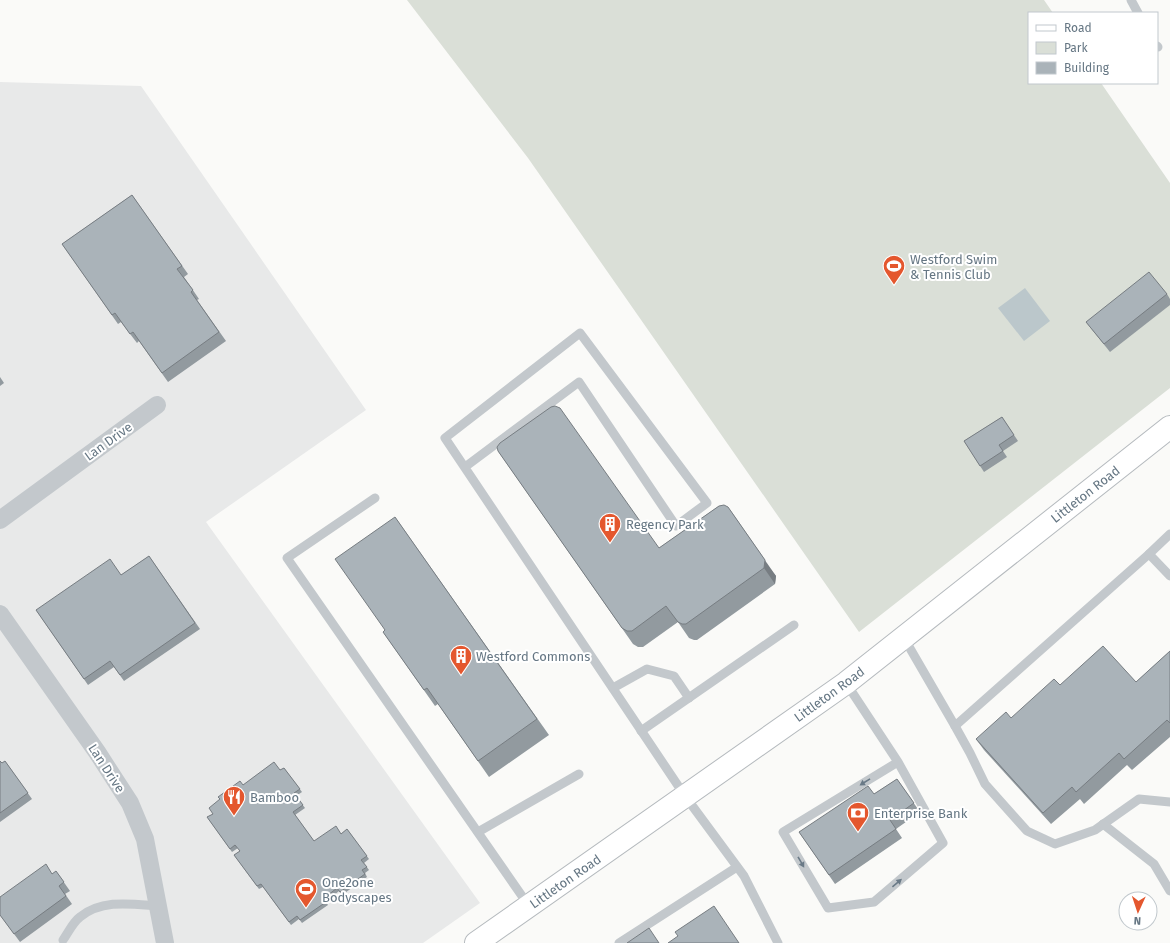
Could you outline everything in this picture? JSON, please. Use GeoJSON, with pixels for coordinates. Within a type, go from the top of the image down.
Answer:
{"type":"FeatureCollection","features":[{"type":"Feature","properties":{"kind":"main road","name":"Littleton Road"},"geometry":{"type":"LineString","coordinates":[[476,943],[846,683],[1170,427]]}},
{"type":"Feature","properties":{"kind":"street","name":"Lan Drive"},"geometry":{"type":"LineString","coordinates":[[0,520],[157,405]]}},
{"type":"Feature","properties":{"kind":"street","name":"Lan Drive"},"geometry":{"type":"LineString","coordinates":[[0,614],[97,752],[130,803],[145,839],[165,943]]}},
{"type":"Feature","properties":{"kind":"lane"},"geometry":{"type":"LineString","coordinates":[[1131,0],[1137,12]]}},
{"type":"Feature","properties":{"kind":"lane"},"geometry":{"type":"LineString","coordinates":[[465,467],[579,382],[676,526],[706,503],[580,333],[446,438],[465,467],[613,688],[641,731],[685,796],[744,876],[778,943]]}},
{"type":"Feature","properties":{"kind":"lane"},"geometry":{"type":"LineString","coordinates":[[375,498],[287,558],[529,906]]}},
{"type":"Feature","properties":{"kind":"lane"},"geometry":{"type":"LineString","coordinates":[[955,726],[1170,534]]}},
{"type":"Feature","properties":{"kind":"lane"},"geometry":{"type":"LineString","coordinates":[[1149,554],[1170,576]]}},
{"type":"Feature","properties":{"kind":"lane"},"geometry":{"type":"LineString","coordinates":[[641,731],[794,625]]}},
{"type":"Feature","properties":{"kind":"lane"},"geometry":{"type":"LineString","coordinates":[[904,638],[970,753],[985,784],[1027,831],[1055,844],[1095,830],[1139,799],[1170,802]]}},
{"type":"Feature","properties":{"kind":"lane"},"geometry":{"type":"LineString","coordinates":[[613,688],[648,669],[674,676],[689,698]]}},
{"type":"Feature","properties":{"kind":"lane"},"geometry":{"type":"LineString","coordinates":[[846,683],[898,762],[943,843],[874,902],[828,908],[783,832],[898,762]]}},
{"type":"Feature","properties":{"kind":"lane"},"geometry":{"type":"LineString","coordinates":[[478,832],[579,774]]}},
{"type":"Feature","properties":{"kind":"lane"},"geometry":{"type":"LineString","coordinates":[[1103,824],[1154,864],[1170,891]]}},
{"type":"Feature","properties":{"kind":"lane"},"geometry":{"type":"LineString","coordinates":[[619,943],[737,867]]}},
{"type":"Feature","properties":{"kind":"lane"},"geometry":{"type":"LineString","coordinates":[[63,942],[79,918],[100,906],[127,903],[158,906]]}},
{"type":"Feature","properties":{"kind":"shaded area"},"geometry":{"type":"Polygon","coordinates":[[[0,82],[141,86],[366,410],[206,522],[480,903],[423,943],[0,943],[0,82]]]}},
{"type":"Feature","properties":{"kind":"shaded area"},"geometry":{"type":"Polygon","coordinates":[[[1025,288],[1050,321],[1024,341],[998,308],[1025,288]]]}},
{"type":"Feature","properties":{"kind":"green space","name":"Westford Swim & Tennis Club"},"geometry":{"type":"Polygon","coordinates":[[[407,0],[1044,0],[1052,12],[1028,12],[1028,84],[1102,84],[1170,183],[1170,388],[859,632],[528,158],[407,0]]]}},
{"type":"Feature","properties":{"kind":"building"},"geometry":{"type":"Polygon","coordinates":[[[132,195],[182,266],[177,269],[193,290],[191,292],[219,332],[162,373],[133,332],[130,334],[115,313],[112,315],[62,244],[132,195]]]}},
{"type":"Feature","properties":{"kind":"building"},"geometry":{"type":"Polygon","coordinates":[[[1149,272],[1167,294],[1104,344],[1086,322],[1149,272]]]}},
{"type":"Feature","properties":{"kind":"building","name":"Regency Park"},"geometry":{"type":"Polygon","coordinates":[[[555,406],[560,408],[659,548],[719,506],[724,505],[728,507],[765,560],[764,568],[686,624],[678,622],[666,606],[632,631],[627,631],[622,628],[498,451],[497,447],[500,443],[551,407],[555,406]]]}},
{"type":"Feature","properties":{"kind":"building"},"geometry":{"type":"Polygon","coordinates":[[[1002,417],[1014,435],[999,445],[1003,451],[980,466],[964,441],[1002,417]]]}},
{"type":"Feature","properties":{"kind":"building","name":"Westford Commons"},"geometry":{"type":"Polygon","coordinates":[[[395,517],[537,719],[478,761],[427,688],[424,690],[383,632],[385,630],[335,559],[395,517]]]}},
{"type":"Feature","properties":{"kind":"building"},"geometry":{"type":"Polygon","coordinates":[[[149,556],[195,623],[120,675],[110,661],[84,679],[36,610],[110,559],[121,575],[149,556]]]}},
{"type":"Feature","properties":{"kind":"building"},"geometry":{"type":"Polygon","coordinates":[[[1103,646],[1136,682],[1170,651],[1170,723],[1167,720],[1124,759],[1119,753],[1076,792],[1072,787],[1043,813],[976,739],[1006,712],[1011,718],[1054,679],[1060,685],[1103,646]]]}},
{"type":"Feature","properties":{"kind":"building"},"geometry":{"type":"Polygon","coordinates":[[[0,761],[2,763],[5,761],[28,793],[0,813],[0,761]]]}},
{"type":"Feature","properties":{"kind":"building"},"geometry":{"type":"Polygon","coordinates":[[[274,762],[280,770],[284,768],[300,789],[294,793],[303,805],[293,812],[314,841],[336,826],[341,834],[347,829],[367,856],[361,860],[367,867],[362,870],[365,874],[340,892],[337,888],[323,899],[326,902],[300,920],[297,916],[289,922],[261,884],[257,886],[234,855],[240,851],[235,845],[230,849],[207,817],[213,814],[209,808],[220,799],[218,797],[240,781],[243,785],[274,762]]]}},
{"type":"Feature","properties":{"kind":"building","name":"Enterprise Bank"},"geometry":{"type":"Polygon","coordinates":[[[897,779],[914,803],[890,820],[896,829],[829,875],[799,832],[868,786],[874,794],[897,779]]]}},
{"type":"Feature","properties":{"kind":"building"},"geometry":{"type":"Polygon","coordinates":[[[46,864],[52,874],[56,871],[64,882],[59,886],[66,896],[14,934],[0,915],[0,897],[46,864]]]}},
{"type":"Feature","properties":{"kind":"building"},"geometry":{"type":"Polygon","coordinates":[[[714,906],[739,943],[668,943],[678,936],[675,932],[714,906]]]}},
{"type":"Feature","properties":{"kind":"building"},"geometry":{"type":"Polygon","coordinates":[[[649,928],[659,943],[627,943],[649,928]]]}},
{"type":"Feature","properties":{"kind":"place","name":"Westford Swim & Tennis Club"},"geometry":{"type":"Point","coordinates":[894,286]}},
{"type":"Feature","properties":{"kind":"place","name":"Regency Park"},"geometry":{"type":"Point","coordinates":[610,544]}},
{"type":"Feature","properties":{"kind":"place","name":"Westford Commons"},"geometry":{"type":"Point","coordinates":[461,676]}},
{"type":"Feature","properties":{"kind":"place","name":"Bamboo"},"geometry":{"type":"Point","coordinates":[234,816]}},
{"type":"Feature","properties":{"kind":"place","name":"Enterprise Bank"},"geometry":{"type":"Point","coordinates":[858,832]}},
{"type":"Feature","properties":{"kind":"place","name":"One2one Bodyscapes"},"geometry":{"type":"Point","coordinates":[306,908]}}]}
